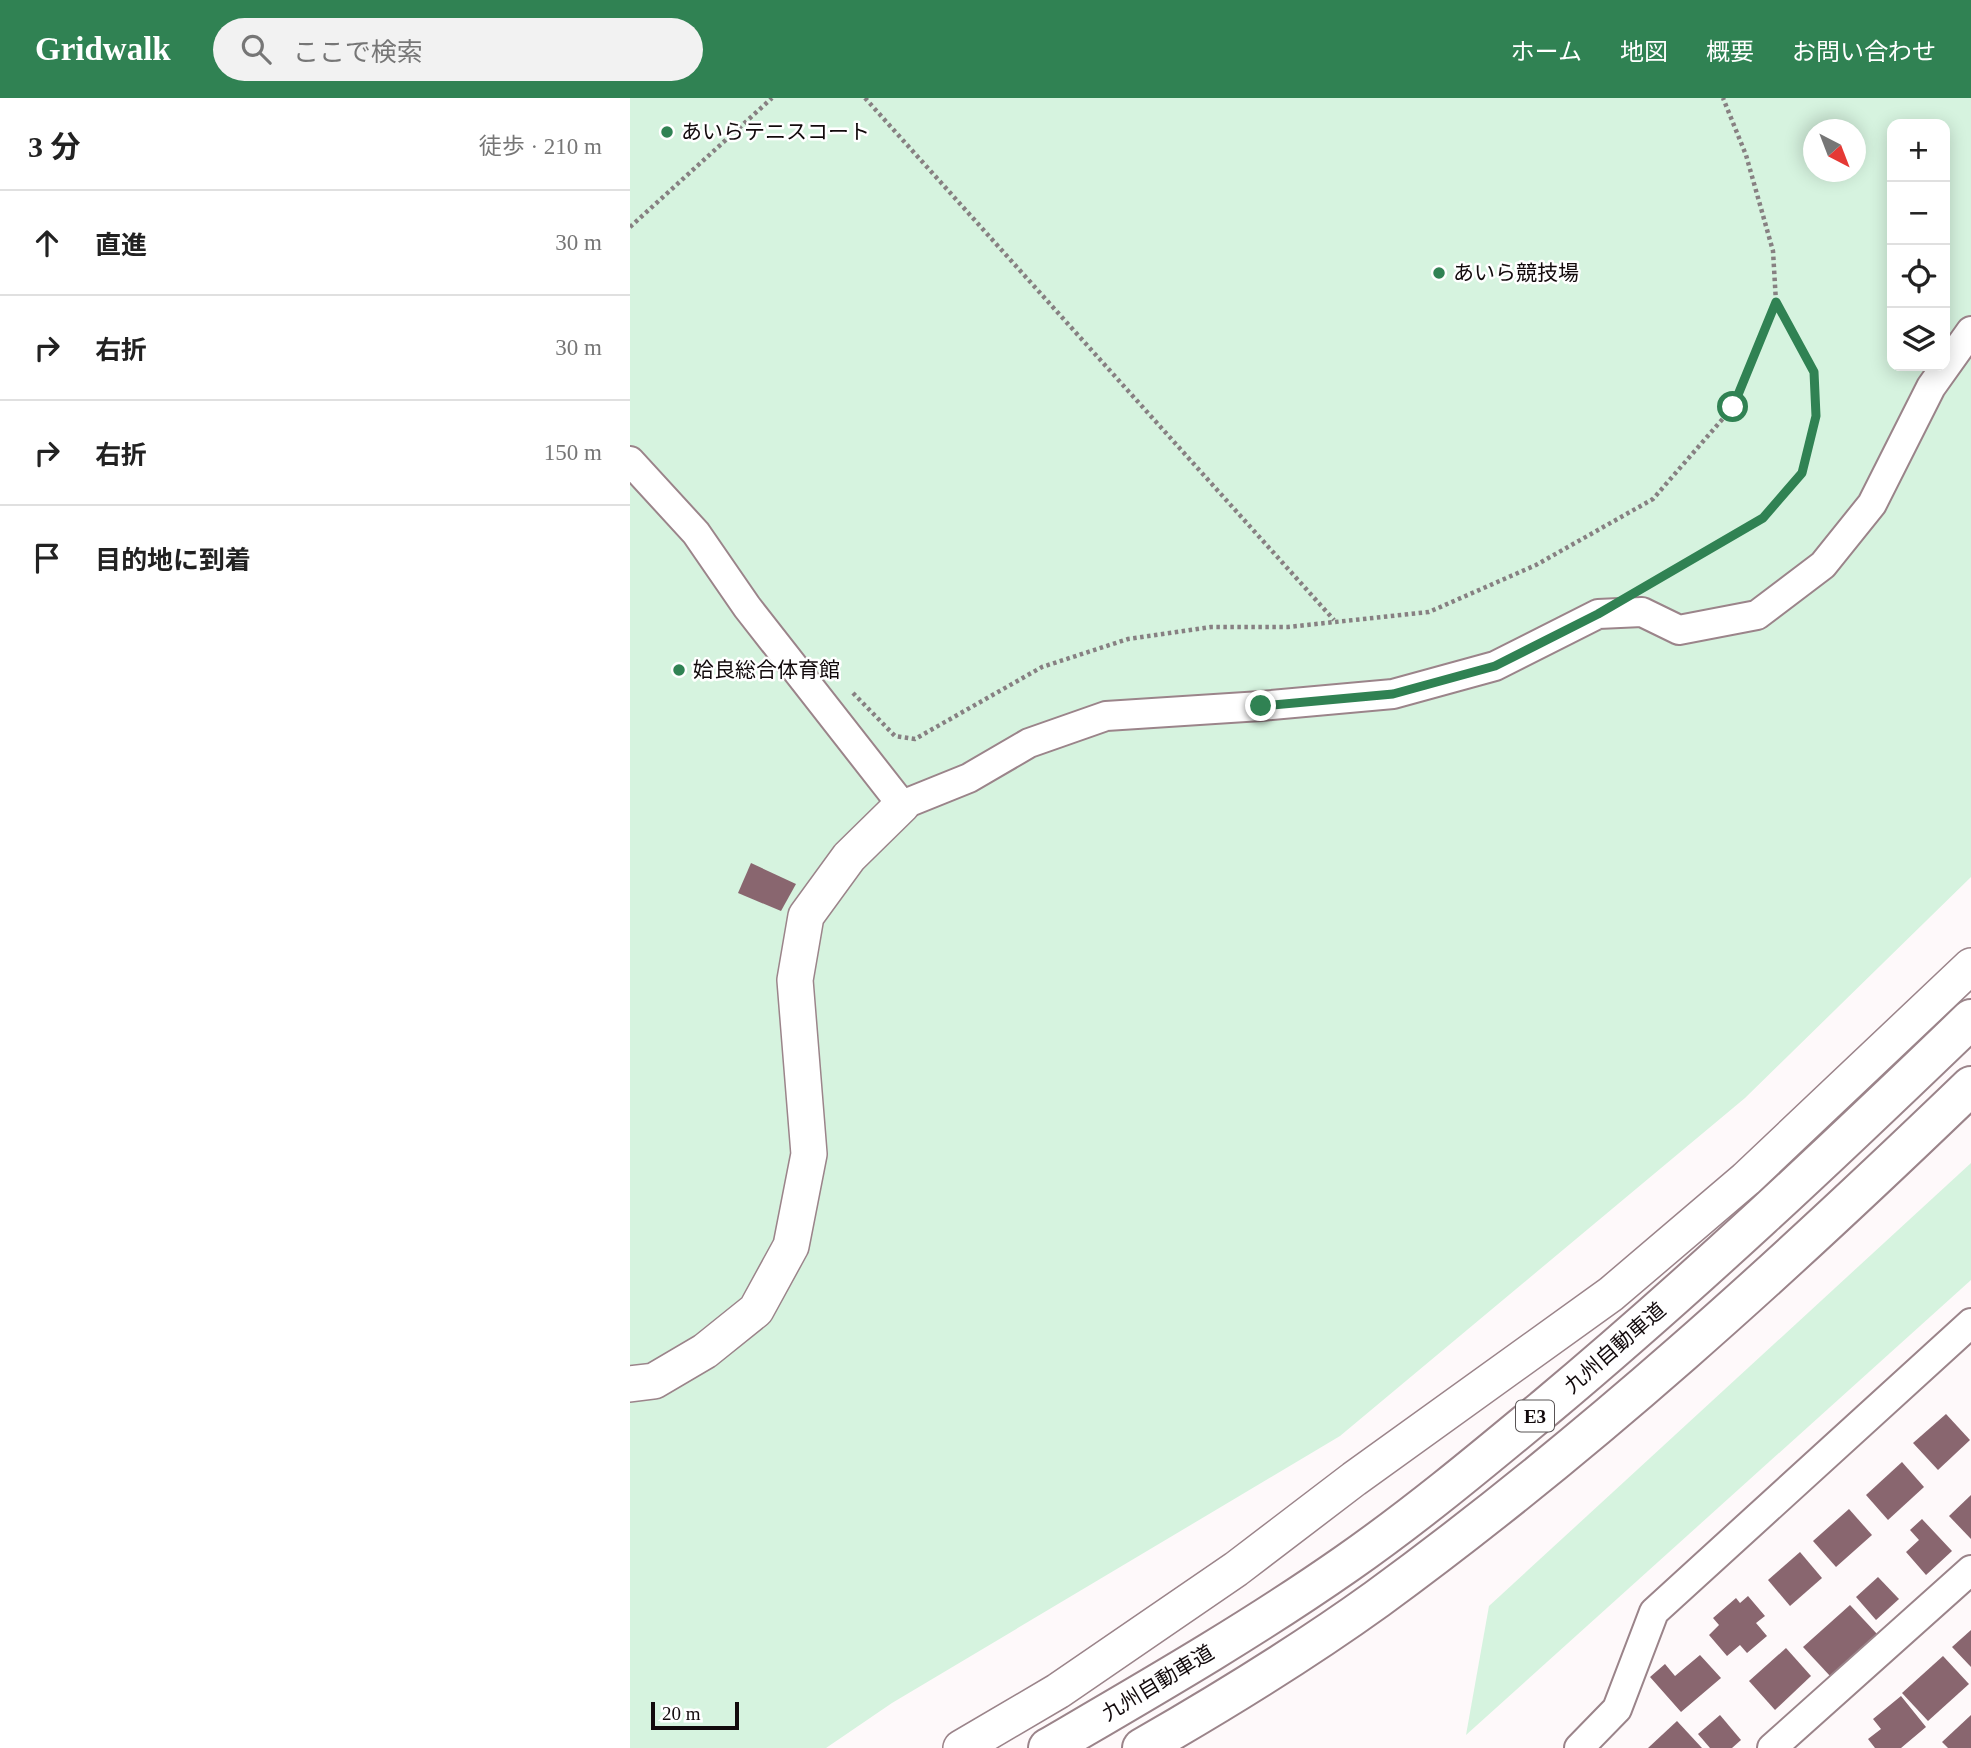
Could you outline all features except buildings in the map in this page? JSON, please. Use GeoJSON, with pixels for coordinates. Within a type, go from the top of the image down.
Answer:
{"type":"FeatureCollection","features":[{"type":"Feature","properties":{"kind":"highway","name":"九州自動車道"},"geometry":{"type":"LineString","coordinates":[[1048,1748],[1199,1660],[1346,1563],[1488,1456],[1618,1346],[1755,1224],[1971,1019]]}},
{"type":"Feature","properties":{"kind":"highway","name":"E3"},"geometry":{"type":"LineString","coordinates":[[1142,1748],[1221,1703],[1375,1600],[1515,1494],[1784,1261],[1971,1086]]}},
{"type":"Feature","properties":{"kind":"street"},"geometry":{"type":"LineString","coordinates":[[630,1384],[654,1381],[705,1351],[756,1310],[791,1245],[809,1154],[795,980],[806,916],[849,856],[902,806],[969,778],[1029,743],[1106,716],[1393,694],[1495,666],[1598,614],[1642,612],[1679,630],[1757,615],[1823,565],[1872,504],[1931,387],[1971,331]]}},
{"type":"Feature","properties":{"kind":"street"},"geometry":{"type":"LineString","coordinates":[[630,461],[696,533],[747,607],[902,806]]}},
{"type":"Feature","properties":{"kind":"street"},"geometry":{"type":"LineString","coordinates":[[961,1748],[1058,1691],[1225,1576],[1354,1479],[1611,1294],[1746,1179],[1971,966]]}},
{"type":"Feature","properties":{"kind":"street"},"geometry":{"type":"LineString","coordinates":[[1579,1748],[1617,1709],[1654,1612],[1971,1323]]}},
{"type":"Feature","properties":{"kind":"street"},"geometry":{"type":"LineString","coordinates":[[1772,1748],[1971,1570]]}},
{"type":"Feature","properties":{"kind":"path"},"geometry":{"type":"LineString","coordinates":[[630,228],[772,98]]}},
{"type":"Feature","properties":{"kind":"path"},"geometry":{"type":"LineString","coordinates":[[865,98],[1335,620]]}},
{"type":"Feature","properties":{"kind":"path"},"geometry":{"type":"LineString","coordinates":[[1645,587],[1763,518],[1802,473],[1816,416],[1814,372],[1776,302],[1773,251],[1746,155],[1723,98]]}},
{"type":"Feature","properties":{"kind":"path"},"geometry":{"type":"LineString","coordinates":[[849,689],[895,736],[915,739],[1041,667],[1128,639],[1211,627],[1287,627],[1429,612],[1536,565],[1653,499],[1733,407],[1776,302]]}},
{"type":"Feature","properties":{"kind":"green space"},"geometry":{"type":"Polygon","coordinates":[[[630,98],[1971,98],[1971,877],[1745,1098],[1340,1436],[892,1703],[826,1748],[630,1748],[630,98]]]}},
{"type":"Feature","properties":{"kind":"green space"},"geometry":{"type":"Polygon","coordinates":[[[1971,1163],[1971,1280],[1466,1735],[1489,1606],[1971,1163]]]}},
{"type":"Feature","properties":{"kind":"place","name":"あいらテニスコート"},"geometry":{"type":"Point","coordinates":[667,132]}},
{"type":"Feature","properties":{"kind":"place","name":"あいら競技場"},"geometry":{"type":"Point","coordinates":[1439,273]}},
{"type":"Feature","properties":{"kind":"place","name":"姶良総合体育館"},"geometry":{"type":"Point","coordinates":[679,670]}},
{"type":"Feature","properties":{"kind":"route"},"geometry":{"type":"LineString","coordinates":[[1261,706],[1393,694],[1495,666],[1598,614],[1763,518],[1802,473],[1816,416],[1814,372],[1776,302],[1733,407]]}}]}
